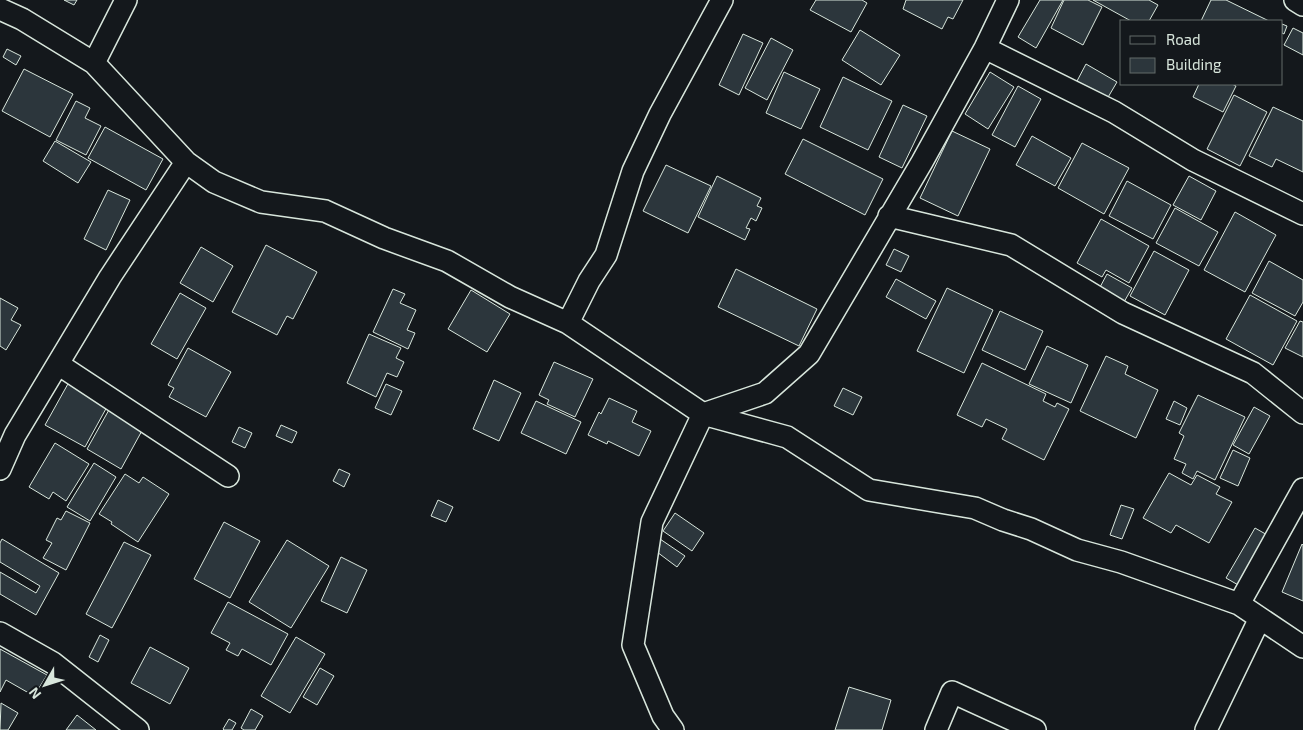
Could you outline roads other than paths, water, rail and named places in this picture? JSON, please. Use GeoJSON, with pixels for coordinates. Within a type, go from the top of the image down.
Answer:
{"type":"FeatureCollection","features":[{"type":"Feature","properties":{"kind":"street"},"geometry":{"type":"LineString","coordinates":[[94,63],[126,0]]}},
{"type":"Feature","properties":{"kind":"street"},"geometry":{"type":"LineString","coordinates":[[568,323],[589,280],[606,255],[633,170],[660,114],[722,0]]}},
{"type":"Feature","properties":{"kind":"street"},"geometry":{"type":"LineString","coordinates":[[673,730],[663,716],[633,646],[652,522],[703,414],[765,393],[808,354],[922,162],[985,48],[1008,0]]}},
{"type":"Feature","properties":{"kind":"street"},"geometry":{"type":"LineString","coordinates":[[1295,0],[1303,5]]}},
{"type":"Feature","properties":{"kind":"street"},"geometry":{"type":"LineString","coordinates":[[0,9],[22,19],[94,63],[186,162],[214,182],[261,202],[325,211],[384,238],[447,261],[510,297],[568,323],[703,414],[787,437],[869,490],[975,508],[1003,520],[1032,529],[1077,550],[1121,562],[1239,604],[1303,647]]}},
{"type":"Feature","properties":{"kind":"street"},"geometry":{"type":"LineString","coordinates":[[985,48],[1114,112],[1193,160],[1303,214]]}},
{"type":"Feature","properties":{"kind":"street"},"geometry":{"type":"LineString","coordinates":[[0,469],[15,435],[110,277],[186,162]]}},
{"type":"Feature","properties":{"kind":"street"},"geometry":{"type":"LineString","coordinates":[[889,216],[1011,245],[1123,313],[1253,374],[1303,413]]}},
{"type":"Feature","properties":{"kind":"street"},"geometry":{"type":"LineString","coordinates":[[58,364],[228,476]]}},
{"type":"Feature","properties":{"kind":"street"},"geometry":{"type":"LineString","coordinates":[[1239,604],[1303,489]]}},
{"type":"Feature","properties":{"kind":"street"},"geometry":{"type":"LineString","coordinates":[[1206,730],[1260,618]]}},
{"type":"Feature","properties":{"kind":"street"},"geometry":{"type":"LineString","coordinates":[[0,633],[53,662],[138,730]]}},
{"type":"Feature","properties":{"kind":"street"},"geometry":{"type":"LineString","coordinates":[[936,730],[952,692],[1035,730]]}}]}
